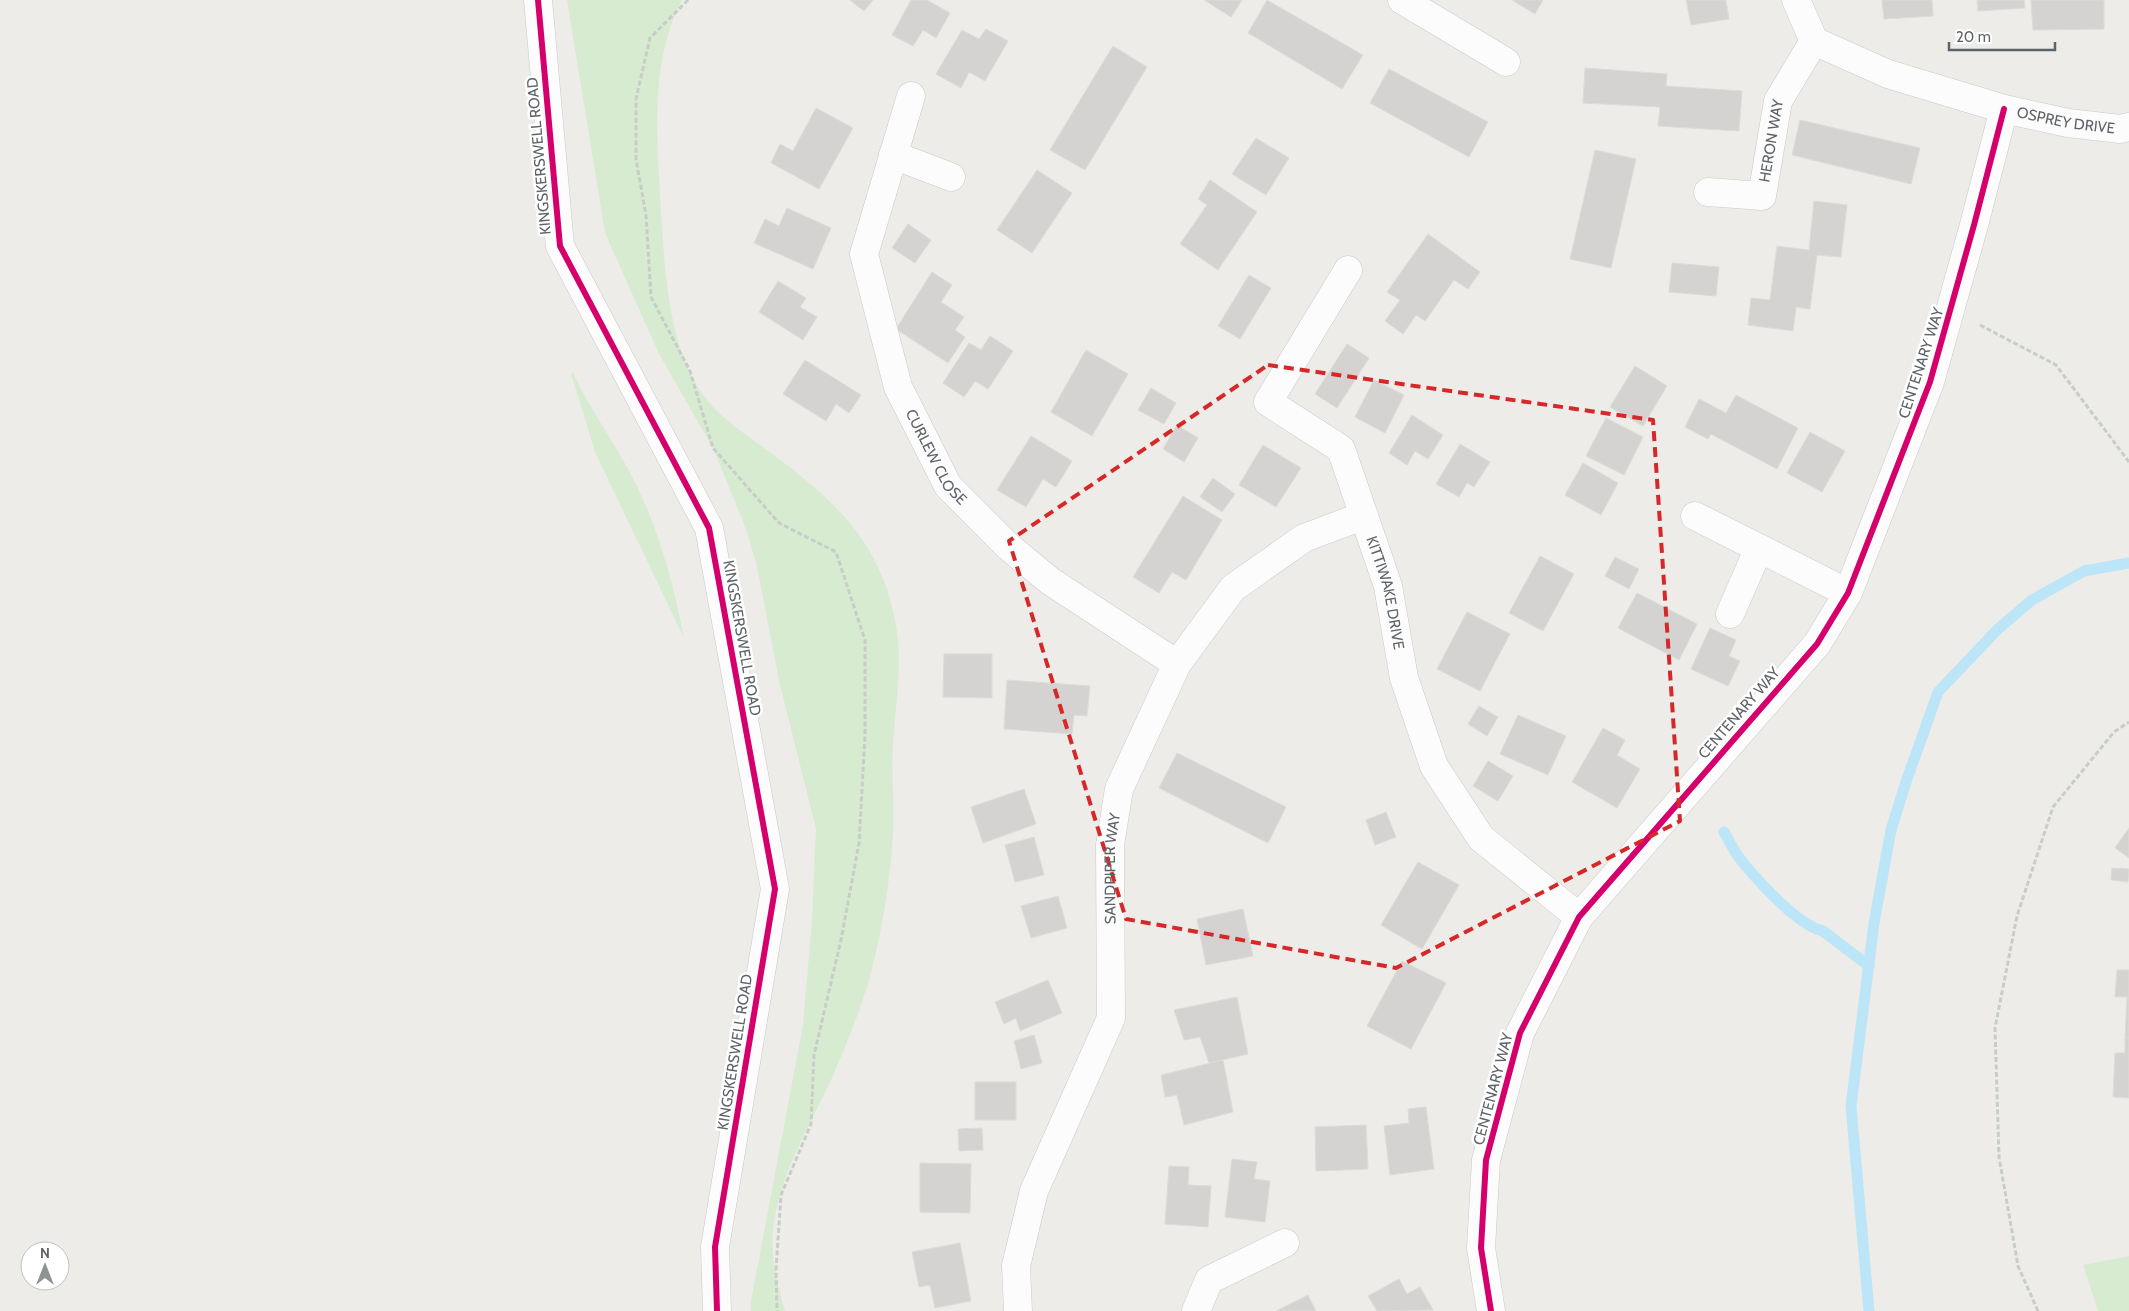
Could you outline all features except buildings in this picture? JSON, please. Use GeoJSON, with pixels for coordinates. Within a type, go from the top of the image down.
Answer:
{"type":"FeatureCollection","features":[{"type":"Feature","properties":{"kind":"street","name":"KINGSKERSWELL ROAD"},"geometry":{"type":"LineString","coordinates":[[538,0],[560,246],[709,528],[775,889],[715,1247],[717,1311]]}},
{"type":"Feature","properties":{"kind":"street"},"geometry":{"type":"LineString","coordinates":[[1402,0],[1506,62]]}},
{"type":"Feature","properties":{"kind":"street"},"geometry":{"type":"LineString","coordinates":[[1796,0],[1814,41],[1888,74],[2004,109]]}},
{"type":"Feature","properties":{"kind":"street","name":"HERON WAY"},"geometry":{"type":"LineString","coordinates":[[1708,192],[1762,196],[1778,101],[1814,41]]}},
{"type":"Feature","properties":{"kind":"street","name":"CURLEW CLOSE"},"geometry":{"type":"LineString","coordinates":[[911,96],[864,254],[898,387],[948,486],[1009,547],[1050,581],[1176,664]]}},
{"type":"Feature","properties":{"kind":"street","name":"OSPREY DRIVE"},"geometry":{"type":"LineString","coordinates":[[2004,109],[2068,123],[2120,129],[2129,127]]}},
{"type":"Feature","properties":{"kind":"street","name":"CENTENARY WAY"},"geometry":{"type":"LineString","coordinates":[[1491,1311],[1481,1248],[1486,1160],[1520,1033],[1580,917],[1817,644],[1848,593],[1927,391],[1950,315],[2004,109]]}},
{"type":"Feature","properties":{"kind":"street"},"geometry":{"type":"LineString","coordinates":[[893,155],[951,177]]}},
{"type":"Feature","properties":{"kind":"street","name":"KITTIWAKE DRIVE"},"geometry":{"type":"LineString","coordinates":[[1348,270],[1268,402],[1341,449],[1388,586],[1404,678],[1434,766],[1481,838],[1580,917]]}},
{"type":"Feature","properties":{"kind":"street","name":"SANDPIPER WAY"},"geometry":{"type":"LineString","coordinates":[[1018,1311],[1016,1266],[1034,1191],[1111,1018],[1110,844],[1119,789],[1176,664],[1233,588],[1304,538],[1363,516]]}},
{"type":"Feature","properties":{"kind":"street"},"geometry":{"type":"LineString","coordinates":[[1695,516],[1848,593]]}},
{"type":"Feature","properties":{"kind":"street"},"geometry":{"type":"LineString","coordinates":[[1730,614],[1759,548]]}},
{"type":"Feature","properties":{"kind":"street"},"geometry":{"type":"LineString","coordinates":[[1196,1311],[1209,1280],[1285,1243]]}},
{"type":"Feature","properties":{"kind":"path"},"geometry":{"type":"LineString","coordinates":[[688,0],[650,38],[636,98],[636,159],[646,215],[651,297],[690,370],[713,448],[779,523],[836,552],[865,640],[865,736],[859,843],[841,940],[814,1055],[811,1124],[781,1195],[776,1270],[778,1311]]}},
{"type":"Feature","properties":{"kind":"path"},"geometry":{"type":"LineString","coordinates":[[1950,315],[1985,326],[2056,365],[2129,462]]}},
{"type":"Feature","properties":{"kind":"path"},"geometry":{"type":"LineString","coordinates":[[2038,1311],[2018,1266],[1999,1157],[1995,1028],[2017,916],[2053,807],[2114,732],[2129,722]]}},
{"type":"Feature","properties":{"kind":"highlighted area"},"geometry":{"type":"Polygon","coordinates":[[[1268,365],[1653,420],[1680,821],[1396,968],[1126,919],[1009,541],[1268,365]]]}},
{"type":"Feature","properties":{"kind":"green space"},"geometry":{"type":"Polygon","coordinates":[[[567,0],[682,0],[671,24],[664,50],[660,77],[657,131],[664,261],[667,288],[678,341],[687,366],[699,389],[714,408],[819,491],[854,528],[880,571],[896,625],[899,670],[893,758],[892,850],[885,907],[878,945],[865,993],[847,1043],[791,1164],[776,1209],[773,1255],[785,1311],[751,1311],[751,1301],[803,1025],[812,920],[816,829],[780,685],[756,562],[743,521],[713,448],[658,352],[605,233],[567,0]]]}},
{"type":"Feature","properties":{"kind":"green space"},"geometry":{"type":"Polygon","coordinates":[[[571,373],[573,373],[630,472],[645,504],[665,560],[684,638],[595,452],[571,373]]]}},
{"type":"Feature","properties":{"kind":"green space"},"geometry":{"type":"Polygon","coordinates":[[[2129,1256],[2129,1311],[2098,1311],[2083,1265],[2129,1256]]]}},
{"type":"Feature","properties":{"kind":"waterway"},"geometry":{"type":"LineString","coordinates":[[1869,1311],[1851,1106],[1874,923],[1891,830],[1906,782],[1938,692],[1998,629],[2032,600],[2084,571],[2129,563]]}},
{"type":"Feature","properties":{"kind":"waterway"},"geometry":{"type":"LineString","coordinates":[[1724,832],[1742,861],[1781,903],[1803,921],[1813,928],[1823,931],[1869,966]]}},
{"type":"Feature","properties":{"kind":"cycle path"},"geometry":{"type":"LineString","coordinates":[[538,0],[560,246],[709,528],[775,889],[715,1247],[717,1311]]}},
{"type":"Feature","properties":{"kind":"cycle path"},"geometry":{"type":"LineString","coordinates":[[1491,1311],[1481,1248],[1486,1160],[1520,1033],[1579,917],[1817,644],[1848,593],[1930,382],[2004,109]]}}]}
